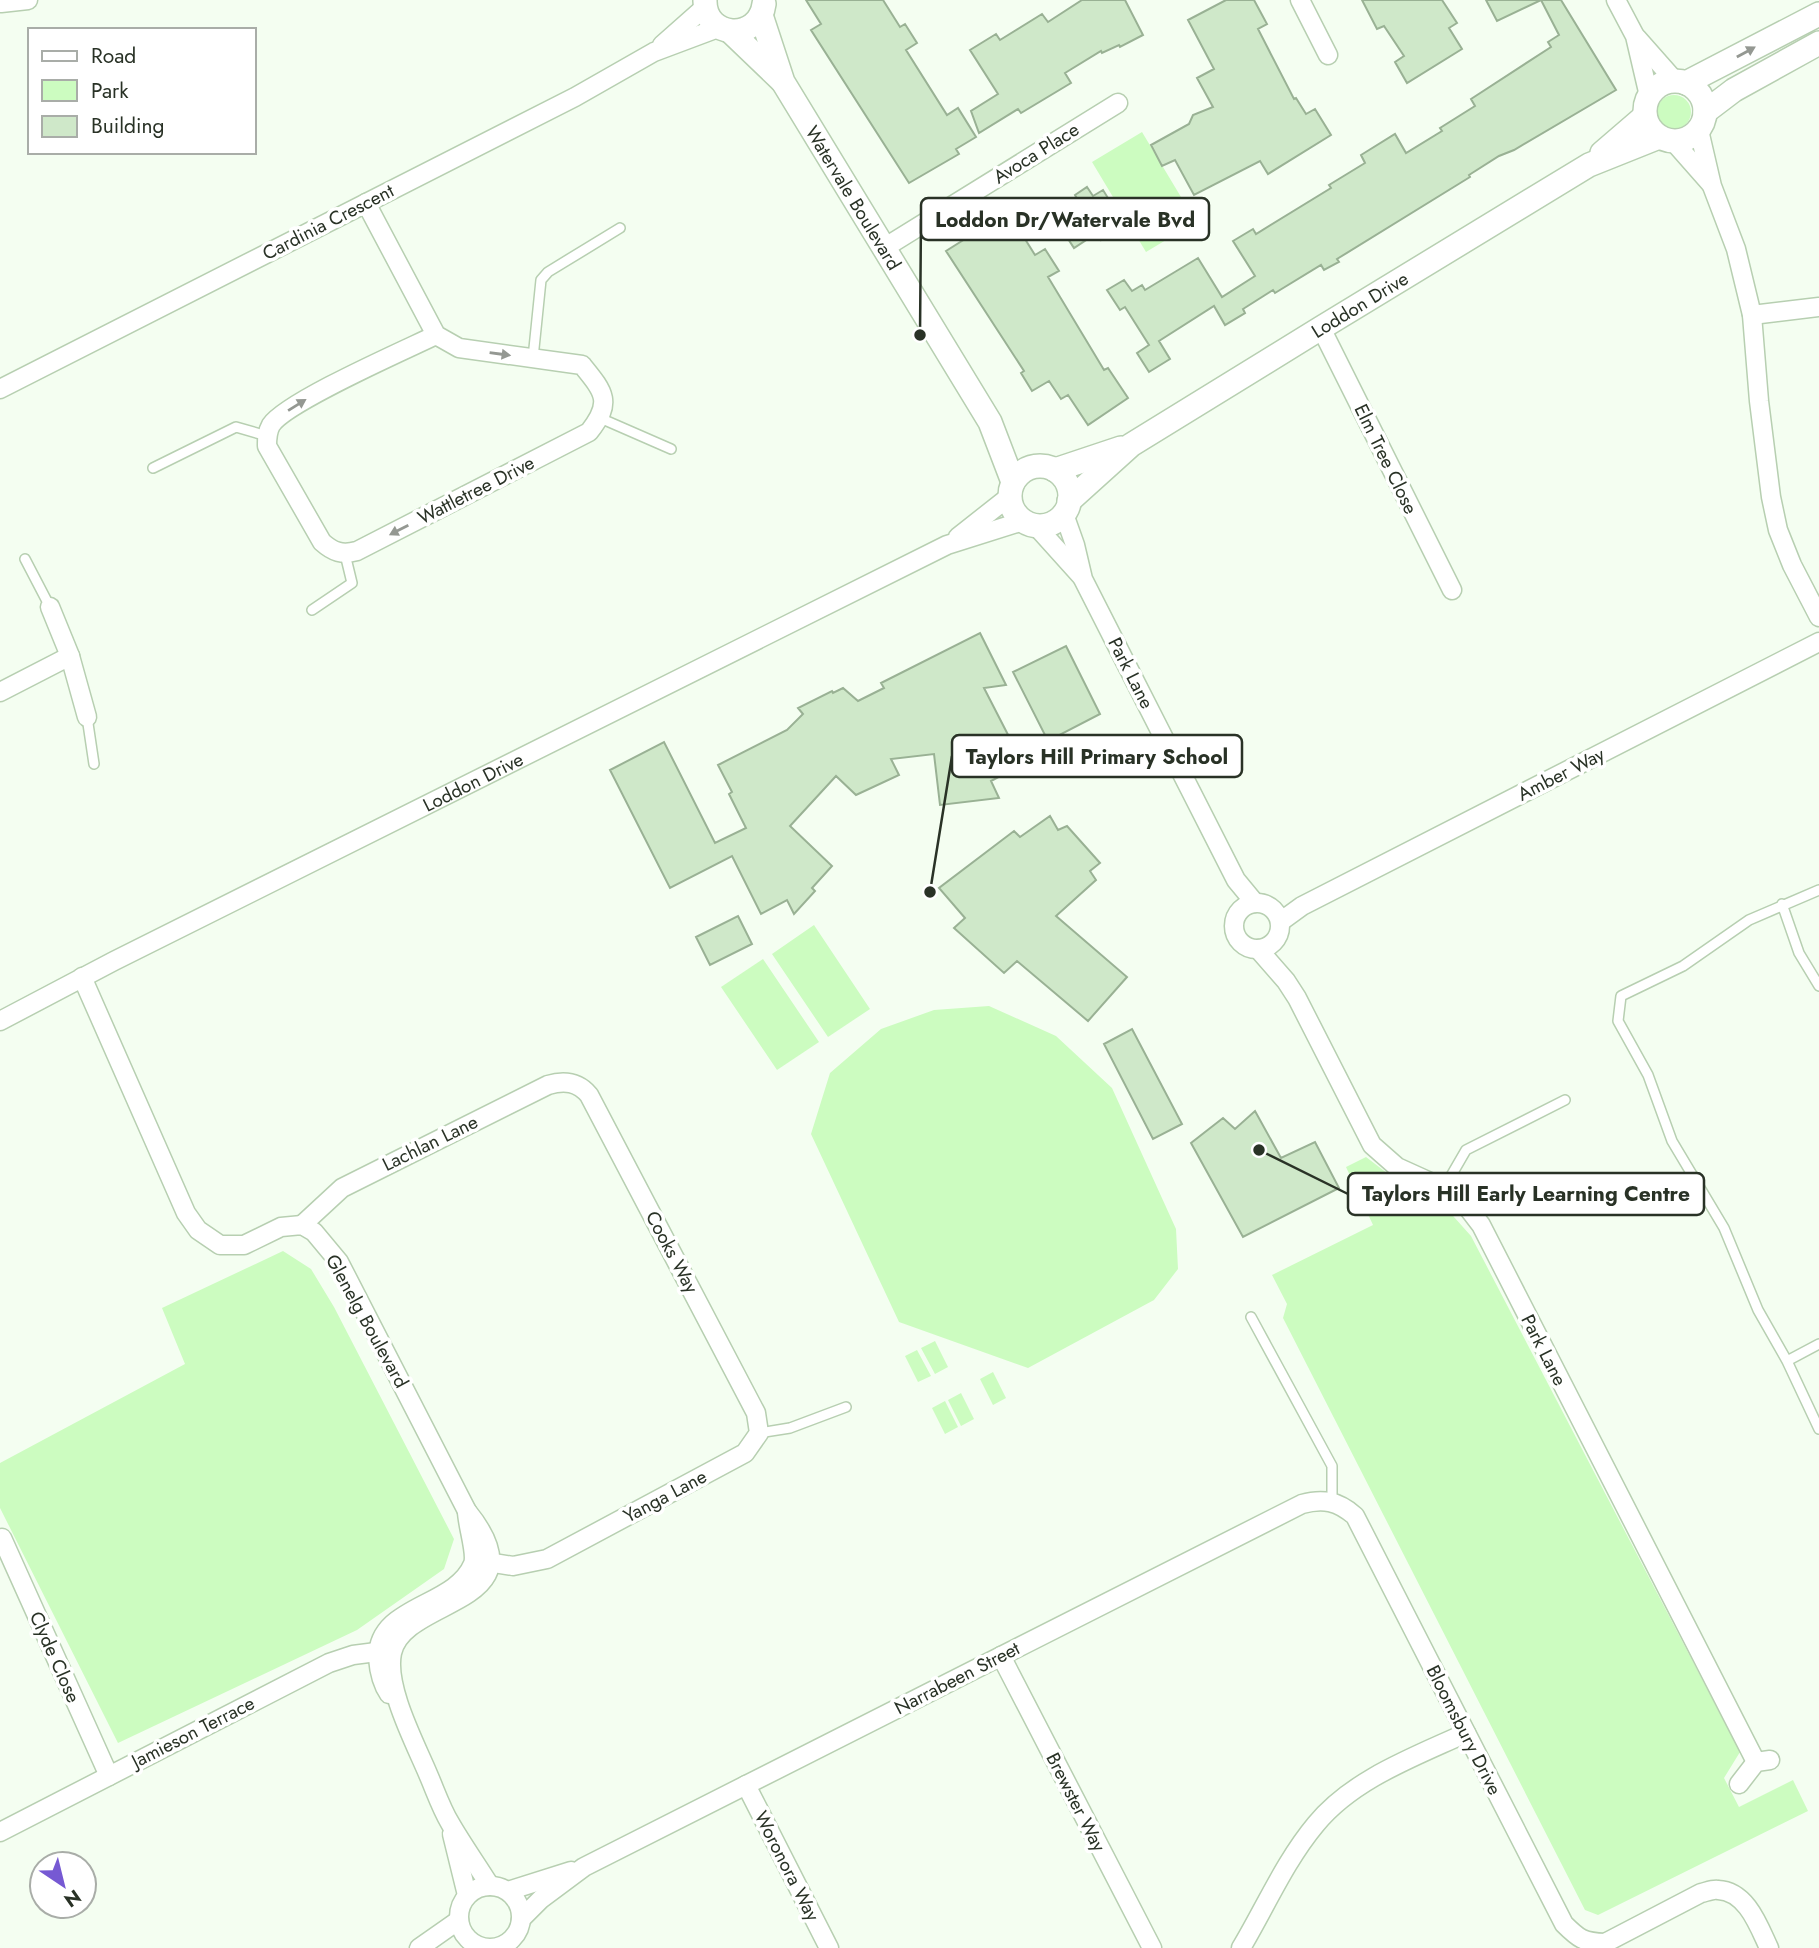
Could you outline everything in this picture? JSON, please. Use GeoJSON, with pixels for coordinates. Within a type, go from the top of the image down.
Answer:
{"type":"FeatureCollection","features":[{"type":"Feature","properties":{"kind":"street"},"geometry":{"type":"LineString","coordinates":[[1,3],[27,0]]}},
{"type":"Feature","properties":{"kind":"street"},"geometry":{"type":"LineString","coordinates":[[1300,0],[1328,55]]}},
{"type":"Feature","properties":{"kind":"street"},"geometry":{"type":"LineString","coordinates":[[1616,0],[1635,36],[1681,82],[1700,94],[1712,186],[1736,249],[1752,316],[1759,401],[1771,497],[1778,530],[1792,565],[1819,617]]}},
{"type":"Feature","properties":{"kind":"street","name":"Watervale Boulevard"},"geometry":{"type":"LineString","coordinates":[[705,3],[712,22],[783,82]]}},
{"type":"Feature","properties":{"kind":"street","name":"Cardinia Crescent"},"geometry":{"type":"LineString","coordinates":[[654,52],[705,3]]}},
{"type":"Feature","properties":{"kind":"street"},"geometry":{"type":"LineString","coordinates":[[724,30],[749,28],[762,7]]}},
{"type":"Feature","properties":{"kind":"street","name":"Watervale Boulevard"},"geometry":{"type":"LineString","coordinates":[[762,7],[783,82],[990,422],[1011,489]]}},
{"type":"Feature","properties":{"kind":"street"},"geometry":{"type":"LineString","coordinates":[[1647,106],[1660,85],[1681,82],[1819,14]]}},
{"type":"Feature","properties":{"kind":"street","name":"Cardinia Crescent"},"geometry":{"type":"LineString","coordinates":[[0,389],[575,97],[654,52],[724,30]]}},
{"type":"Feature","properties":{"kind":"street"},"geometry":{"type":"LineString","coordinates":[[1635,36],[1647,106],[1647,124],[1666,139],[1712,186]]}},
{"type":"Feature","properties":{"kind":"street"},"geometry":{"type":"LineString","coordinates":[[1666,139],[1683,141],[1734,90],[1819,43]]}},
{"type":"Feature","properties":{"kind":"street","name":"Avoca Place"},"geometry":{"type":"LineString","coordinates":[[884,247],[1118,103]]}},
{"type":"Feature","properties":{"kind":"street","name":"Loddon Drive"},"geometry":{"type":"LineString","coordinates":[[1589,165],[1647,106]]}},
{"type":"Feature","properties":{"kind":"street","name":"Loddon Drive"},"geometry":{"type":"LineString","coordinates":[[1066,507],[1131,445],[1321,328],[1589,165],[1666,139]]}},
{"type":"Feature","properties":{"kind":"street"},"geometry":{"type":"LineString","coordinates":[[366,203],[436,335],[459,348],[582,365],[598,385],[604,401],[600,418]]}},
{"type":"Feature","properties":{"kind":"street"},"geometry":{"type":"LineString","coordinates":[[1752,316],[1819,307]]}},
{"type":"Feature","properties":{"kind":"street","name":"Elm Tree Close"},"geometry":{"type":"LineString","coordinates":[[1321,328],[1452,590]]}},
{"type":"Feature","properties":{"kind":"street"},"geometry":{"type":"LineString","coordinates":[[345,554],[331,550],[321,542],[267,446],[267,436],[272,424],[295,405],[436,335]]}},
{"type":"Feature","properties":{"kind":"street","name":"Wattletree Drive"},"geometry":{"type":"LineString","coordinates":[[345,554],[356,551],[589,432],[600,418]]}},
{"type":"Feature","properties":{"kind":"street","name":"Watervale Boulevard"},"geometry":{"type":"LineString","coordinates":[[990,422],[1044,469]]}},
{"type":"Feature","properties":{"kind":"street","name":"Loddon Drive"},"geometry":{"type":"LineString","coordinates":[[1044,469],[1131,445]]}},
{"type":"Feature","properties":{"kind":"street"},"geometry":{"type":"LineString","coordinates":[[1044,469],[1067,483],[1066,507],[1051,523],[1030,523],[1016,514],[1011,489],[1018,475],[1044,469]]}},
{"type":"Feature","properties":{"kind":"street","name":"Loddon Drive"},"geometry":{"type":"LineString","coordinates":[[947,545],[1011,489]]}},
{"type":"Feature","properties":{"kind":"street","name":"Park Lane"},"geometry":{"type":"LineString","coordinates":[[1066,507],[1083,579],[1236,880],[1270,918],[1286,981]]}},
{"type":"Feature","properties":{"kind":"street","name":"Loddon Drive"},"geometry":{"type":"LineString","coordinates":[[0,1021],[947,545],[1030,523]]}},
{"type":"Feature","properties":{"kind":"street","name":"Park Lane"},"geometry":{"type":"LineString","coordinates":[[1030,523],[1083,579]]}},
{"type":"Feature","properties":{"kind":"street"},"geometry":{"type":"LineString","coordinates":[[50,607],[70,656],[87,717]]}},
{"type":"Feature","properties":{"kind":"street","name":"Amber Way"},"geometry":{"type":"LineString","coordinates":[[1270,918],[1302,906],[1819,642]]}},
{"type":"Feature","properties":{"kind":"street"},"geometry":{"type":"LineString","coordinates":[[0,692],[70,656]]}},
{"type":"Feature","properties":{"kind":"street","name":"Park Lane"},"geometry":{"type":"LineString","coordinates":[[1236,880],[1239,912]]}},
{"type":"Feature","properties":{"kind":"street"},"geometry":{"type":"LineString","coordinates":[[1243,908],[1270,918],[1271,944],[1258,948],[1244,945],[1236,934],[1239,912],[1243,908]]}},
{"type":"Feature","properties":{"kind":"street","name":"Park Lane"},"geometry":{"type":"LineString","coordinates":[[1258,948],[1286,981],[1372,1145],[1397,1167],[1444,1188],[1468,1208],[1481,1225],[1763,1761],[1739,1784]]}},
{"type":"Feature","properties":{"kind":"street"},"geometry":{"type":"LineString","coordinates":[[82,978],[186,1213],[198,1230],[220,1245],[244,1245],[281,1227],[302,1224]]}},
{"type":"Feature","properties":{"kind":"street","name":"Lachlan Lane"},"geometry":{"type":"LineString","coordinates":[[302,1224],[342,1188],[548,1085],[570,1082]]}},
{"type":"Feature","properties":{"kind":"street","name":"Cooks Way"},"geometry":{"type":"LineString","coordinates":[[570,1082],[582,1086],[589,1095],[756,1413],[759,1433]]}},
{"type":"Feature","properties":{"kind":"street","name":"Glenelg Boulevard"},"geometry":{"type":"LineString","coordinates":[[302,1224],[314,1232],[339,1262],[467,1511],[467,1525],[483,1561]]}},
{"type":"Feature","properties":{"kind":"street","name":"Yanga Lane"},"geometry":{"type":"LineString","coordinates":[[483,1561],[513,1566],[547,1559],[745,1453],[759,1433]]}},
{"type":"Feature","properties":{"kind":"street","name":"Narrabeen Street"},"geometry":{"type":"LineString","coordinates":[[508,1891],[584,1867],[1302,1504],[1317,1500],[1332,1501]]}},
{"type":"Feature","properties":{"kind":"street","name":"Bloomsbury Drive"},"geometry":{"type":"LineString","coordinates":[[1332,1501],[1344,1506],[1355,1516],[1558,1915],[1575,1943],[1605,1943],[1701,1894],[1718,1889],[1732,1894],[1749,1908],[1769,1948]]}},
{"type":"Feature","properties":{"kind":"street","name":"Clyde Close"},"geometry":{"type":"LineString","coordinates":[[2,1538],[109,1776]]}},
{"type":"Feature","properties":{"kind":"street"},"geometry":{"type":"LineString","coordinates":[[483,1561],[451,1591],[399,1618],[382,1636],[391,1662],[398,1704],[449,1821],[490,1886]]}},
{"type":"Feature","properties":{"kind":"street","name":"Jamieson Terrace"},"geometry":{"type":"LineString","coordinates":[[0,1832],[329,1663],[347,1656],[385,1650]]}},
{"type":"Feature","properties":{"kind":"street","name":"Brewster Way"},"geometry":{"type":"LineString","coordinates":[[1001,1656],[1152,1948]]}},
{"type":"Feature","properties":{"kind":"street"},"geometry":{"type":"LineString","coordinates":[[1241,1948],[1316,1824],[1345,1796],[1374,1777],[1466,1733]]}},
{"type":"Feature","properties":{"kind":"street","name":"Woronora Way"},"geometry":{"type":"LineString","coordinates":[[746,1785],[828,1948]]}},
{"type":"Feature","properties":{"kind":"street"},"geometry":{"type":"LineString","coordinates":[[449,1821],[467,1895]]}},
{"type":"Feature","properties":{"kind":"street","name":"Narrabeen Street"},"geometry":{"type":"LineString","coordinates":[[517,1935],[541,1899],[584,1867]]}},
{"type":"Feature","properties":{"kind":"street"},"geometry":{"type":"LineString","coordinates":[[490,1886],[508,1891],[516,1899],[520,1909],[517,1935],[498,1947],[488,1948],[473,1943],[466,1937],[459,1920],[459,1911],[467,1895],[490,1886]]}},
{"type":"Feature","properties":{"kind":"street"},"geometry":{"type":"LineString","coordinates":[[419,1948],[459,1920]]}},
{"type":"Feature","properties":{"kind":"street"},"geometry":{"type":"LineString","coordinates":[[455,1948],[473,1943]]}},
{"type":"Feature","properties":{"kind":"lane"},"geometry":{"type":"LineString","coordinates":[[533,358],[541,280],[548,272],[620,228]]}},
{"type":"Feature","properties":{"kind":"lane"},"geometry":{"type":"LineString","coordinates":[[600,418],[671,449]]}},
{"type":"Feature","properties":{"kind":"lane"},"geometry":{"type":"LineString","coordinates":[[153,468],[236,427],[267,436]]}},
{"type":"Feature","properties":{"kind":"lane"},"geometry":{"type":"LineString","coordinates":[[312,610],[352,583],[345,554]]}},
{"type":"Feature","properties":{"kind":"lane"},"geometry":{"type":"LineString","coordinates":[[24,559],[50,607]]}},
{"type":"Feature","properties":{"kind":"lane"},"geometry":{"type":"LineString","coordinates":[[87,717],[94,764]]}},
{"type":"Feature","properties":{"kind":"lane"},"geometry":{"type":"LineString","coordinates":[[1819,890],[1749,920],[1683,965],[1621,996],[1618,1021],[1648,1075],[1672,1141],[1724,1228],[1758,1310],[1787,1361],[1819,1429]]}},
{"type":"Feature","properties":{"kind":"lane"},"geometry":{"type":"LineString","coordinates":[[1782,904],[1799,953],[1819,986]]}},
{"type":"Feature","properties":{"kind":"lane"},"geometry":{"type":"LineString","coordinates":[[1444,1188],[1466,1150],[1565,1100]]}},
{"type":"Feature","properties":{"kind":"lane"},"geometry":{"type":"LineString","coordinates":[[1251,1317],[1332,1466],[1332,1501]]}},
{"type":"Feature","properties":{"kind":"lane"},"geometry":{"type":"LineString","coordinates":[[1787,1361],[1819,1344]]}},
{"type":"Feature","properties":{"kind":"lane"},"geometry":{"type":"LineString","coordinates":[[759,1433],[790,1428],[846,1407]]}},
{"type":"Feature","properties":{"kind":"green space"},"geometry":{"type":"Polygon","coordinates":[[[1674,95],[1686,100],[1691,112],[1686,124],[1674,129],[1662,124],[1657,112],[1662,100],[1674,95]]]}},
{"type":"Feature","properties":{"kind":"green space"},"geometry":{"type":"Polygon","coordinates":[[[1142,132],[1196,222],[1146,252],[1092,162],[1142,132]]]}},
{"type":"Feature","properties":{"kind":"green space"},"geometry":{"type":"Polygon","coordinates":[[[814,925],[870,1009],[828,1037],[772,954],[814,925]]]}},
{"type":"Feature","properties":{"kind":"green space"},"geometry":{"type":"Polygon","coordinates":[[[763,959],[819,1042],[777,1070],[721,987],[763,959]]]}},
{"type":"Feature","properties":{"kind":"green space"},"geometry":{"type":"Polygon","coordinates":[[[989,1006],[1056,1036],[1112,1088],[1176,1229],[1178,1269],[1154,1300],[1028,1368],[899,1322],[811,1134],[830,1073],[881,1029],[934,1010],[989,1006]]]}},
{"type":"Feature","properties":{"kind":"green space"},"geometry":{"type":"Polygon","coordinates":[[[1366,1157],[1400,1183],[1437,1198],[1471,1236],[1740,1752],[1724,1778],[1739,1807],[1793,1780],[1808,1811],[1598,1915],[1585,1910],[1283,1318],[1287,1304],[1272,1275],[1373,1225],[1346,1167],[1366,1157]]]}},
{"type":"Feature","properties":{"kind":"green space"},"geometry":{"type":"Polygon","coordinates":[[[283,1251],[311,1269],[334,1307],[454,1539],[444,1569],[357,1630],[118,1743],[0,1508],[0,1463],[185,1364],[162,1308],[283,1251]]]}},
{"type":"Feature","properties":{"kind":"green space"},"geometry":{"type":"Polygon","coordinates":[[[935,1341],[948,1367],[935,1374],[921,1348],[935,1341]]]}},
{"type":"Feature","properties":{"kind":"green space"},"geometry":{"type":"Polygon","coordinates":[[[917,1350],[931,1376],[918,1382],[905,1356],[917,1350]]]}},
{"type":"Feature","properties":{"kind":"green space"},"geometry":{"type":"Polygon","coordinates":[[[993,1372],[1006,1398],[993,1405],[980,1379],[993,1372]]]}},
{"type":"Feature","properties":{"kind":"green space"},"geometry":{"type":"Polygon","coordinates":[[[961,1393],[974,1419],[961,1426],[948,1400],[961,1393]]]}},
{"type":"Feature","properties":{"kind":"green space"},"geometry":{"type":"Polygon","coordinates":[[[945,1401],[958,1427],[945,1434],[932,1408],[945,1401]]]}},
{"type":"Feature","properties":{"kind":"building"},"geometry":{"type":"Polygon","coordinates":[[[806,0],[883,0],[900,27],[905,24],[917,43],[906,50],[947,115],[958,108],[976,137],[956,149],[959,154],[909,183],[811,30],[821,24],[806,0]]]}},
{"type":"Feature","properties":{"kind":"building"},"geometry":{"type":"Polygon","coordinates":[[[1082,0],[1125,0],[1143,35],[1120,47],[1119,45],[1102,53],[1101,51],[1065,73],[1071,83],[1021,113],[1018,109],[979,133],[971,111],[998,94],[970,50],[996,34],[1000,40],[1042,14],[1048,22],[1082,0]]]}},
{"type":"Feature","properties":{"kind":"building"},"geometry":{"type":"Polygon","coordinates":[[[1226,0],[1254,0],[1267,24],[1258,29],[1294,99],[1296,98],[1306,114],[1315,109],[1331,135],[1268,174],[1260,161],[1194,195],[1175,160],[1162,166],[1151,145],[1189,124],[1193,115],[1213,107],[1197,78],[1214,69],[1188,20],[1226,0]]]}},
{"type":"Feature","properties":{"kind":"building"},"geometry":{"type":"Polygon","coordinates":[[[1362,0],[1442,0],[1457,23],[1449,28],[1462,49],[1407,83],[1395,62],[1404,56],[1384,26],[1377,29],[1362,0]]]}},
{"type":"Feature","properties":{"kind":"building"},"geometry":{"type":"Polygon","coordinates":[[[1486,0],[1541,0],[1497,21],[1486,0]]]}},
{"type":"Feature","properties":{"kind":"building"},"geometry":{"type":"Polygon","coordinates":[[[1541,0],[1561,0],[1616,90],[1514,150],[1499,156],[1469,175],[1470,177],[1337,259],[1339,262],[1324,270],[1321,265],[1275,293],[1273,290],[1243,309],[1245,313],[1225,325],[1214,306],[1159,341],[1170,359],[1149,372],[1137,353],[1149,345],[1125,307],[1120,310],[1107,290],[1124,280],[1132,291],[1142,285],[1145,290],[1198,258],[1222,297],[1255,276],[1233,241],[1253,229],[1256,234],[1331,188],[1329,185],[1365,163],[1361,155],[1395,134],[1406,153],[1475,106],[1471,99],[1551,47],[1548,42],[1559,35],[1541,0]]]}},
{"type":"Feature","properties":{"kind":"building"},"geometry":{"type":"Polygon","coordinates":[[[1087,187],[1093,196],[1103,190],[1121,219],[1111,225],[1115,231],[1101,240],[1097,233],[1074,248],[1052,214],[1072,201],[1075,207],[1080,204],[1075,195],[1087,187]]]}},
{"type":"Feature","properties":{"kind":"building"},"geometry":{"type":"Polygon","coordinates":[[[1008,212],[1035,255],[1045,249],[1059,271],[1048,277],[1104,370],[1108,368],[1128,398],[1088,425],[1068,395],[1061,399],[1049,381],[1032,391],[1021,373],[1024,371],[946,251],[1008,212]]]}},
{"type":"Feature","properties":{"kind":"building"},"geometry":{"type":"Polygon","coordinates":[[[980,633],[1006,685],[984,688],[1023,764],[991,781],[999,798],[940,805],[934,754],[891,759],[899,775],[856,795],[836,776],[790,826],[832,866],[812,888],[815,891],[794,914],[787,900],[761,914],[732,856],[670,888],[610,770],[664,742],[715,843],[746,828],[718,765],[787,730],[803,714],[798,708],[843,688],[858,701],[884,688],[881,683],[980,633]]]}},
{"type":"Feature","properties":{"kind":"building"},"geometry":{"type":"Polygon","coordinates":[[[1066,646],[1100,714],[1048,741],[1013,672],[1066,646]]]}},
{"type":"Feature","properties":{"kind":"building"},"geometry":{"type":"Polygon","coordinates":[[[1050,816],[1058,830],[1067,826],[1100,863],[1090,871],[1096,880],[1056,916],[1127,977],[1088,1021],[1017,961],[1004,973],[954,928],[965,918],[939,888],[1014,831],[1020,837],[1050,816]]]}},
{"type":"Feature","properties":{"kind":"building"},"geometry":{"type":"Polygon","coordinates":[[[738,916],[752,944],[710,965],[696,937],[738,916]]]}},
{"type":"Feature","properties":{"kind":"building"},"geometry":{"type":"Polygon","coordinates":[[[1132,1029],[1182,1124],[1153,1139],[1104,1044],[1132,1029]]]}},
{"type":"Feature","properties":{"kind":"building"},"geometry":{"type":"Polygon","coordinates":[[[1255,1111],[1281,1158],[1315,1142],[1339,1188],[1243,1237],[1191,1143],[1223,1118],[1235,1129],[1255,1111]]]}},
{"type":"Feature","properties":{"kind":"place","name":"Loddon Dr/Watervale Bvd"},"geometry":{"type":"Point","coordinates":[920,335]}},
{"type":"Feature","properties":{"kind":"place","name":"Taylors Hill Primary School"},"geometry":{"type":"Point","coordinates":[930,892]}},
{"type":"Feature","properties":{"kind":"place","name":"Taylors Hill Early Learning Centre"},"geometry":{"type":"Point","coordinates":[1259,1150]}}]}
